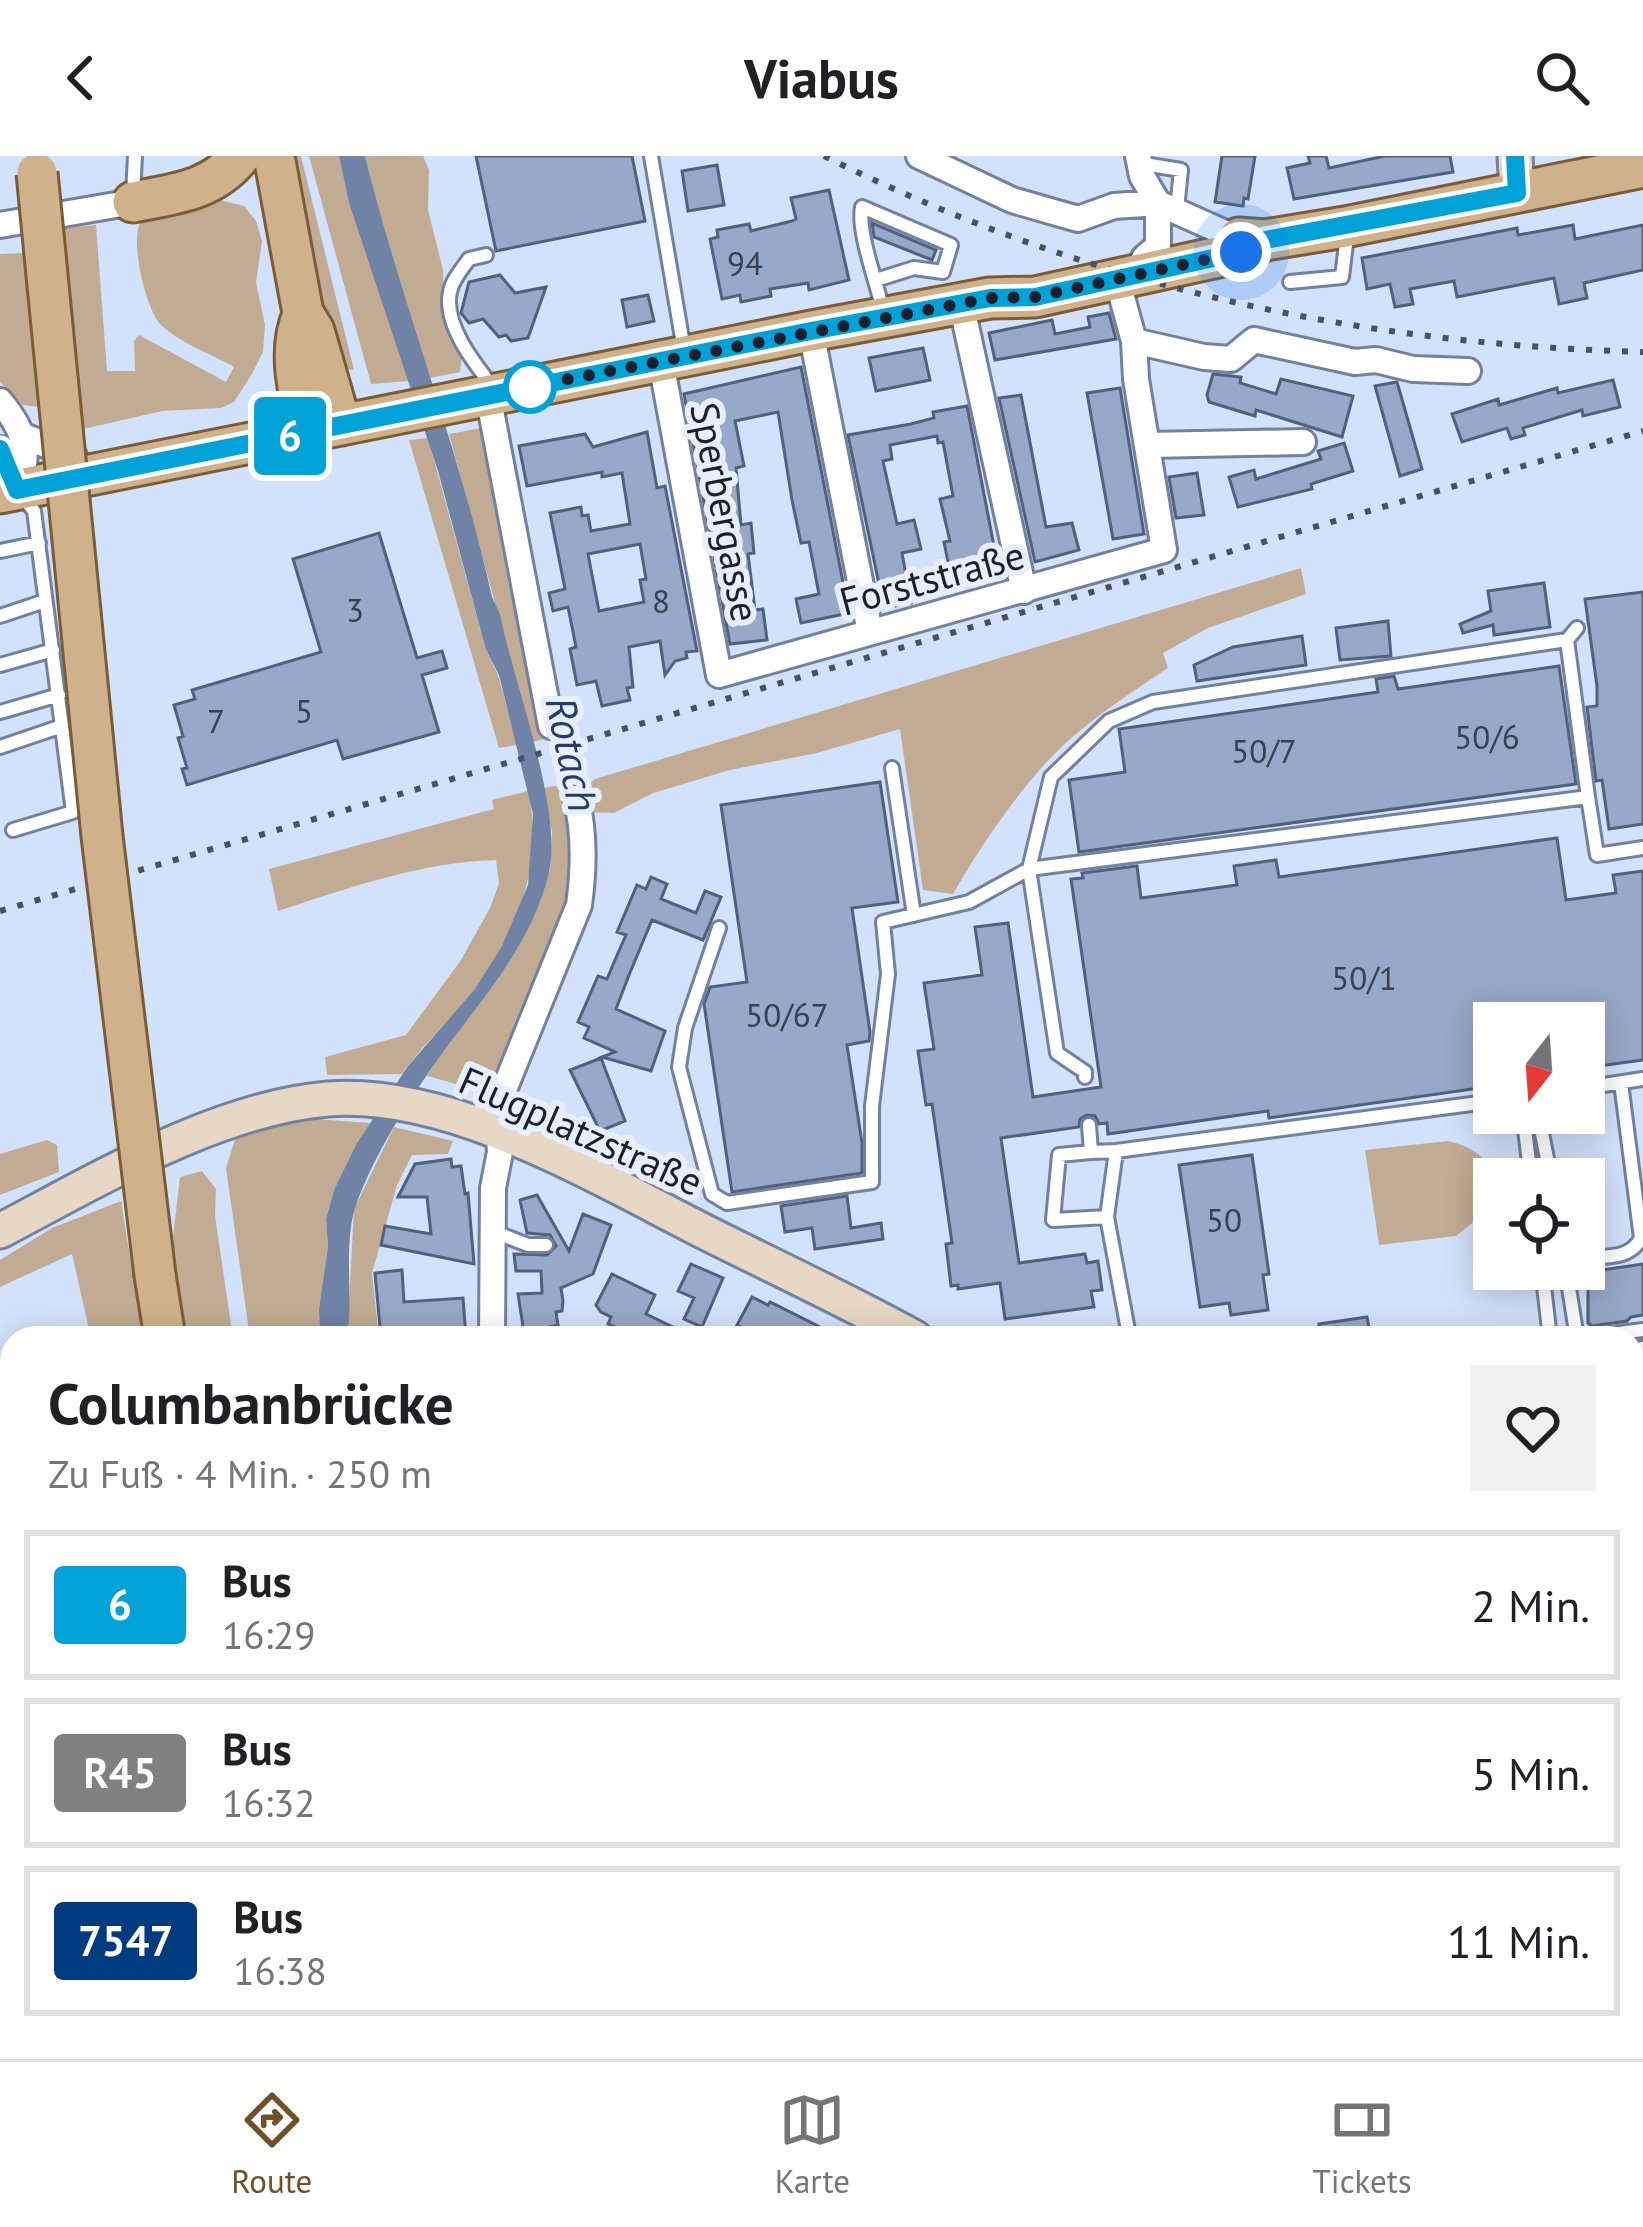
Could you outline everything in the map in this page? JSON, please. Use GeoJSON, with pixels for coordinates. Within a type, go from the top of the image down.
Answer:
{"type":"FeatureCollection","features":[{"type":"Feature","properties":{"kind":"main road"},"geometry":{"type":"LineString","coordinates":[[133,202],[199,189],[222,176],[240,156]]}},
{"type":"Feature","properties":{"kind":"main road"},"geometry":{"type":"LineString","coordinates":[[274,156],[303,313],[294,333],[298,382],[325,429]]}},
{"type":"Feature","properties":{"kind":"main road"},"geometry":{"type":"LineString","coordinates":[[36,164],[97,790],[163,1326]]}},
{"type":"Feature","properties":{"kind":"main road"},"geometry":{"type":"LineString","coordinates":[[9,492],[811,331],[880,299],[1035,297],[1131,268],[1241,252],[1250,239],[1345,227],[1516,174],[1643,167]]}},
{"type":"Feature","properties":{"kind":"street"},"geometry":{"type":"LineString","coordinates":[[919,156],[945,162],[1012,200],[1078,218],[1114,206],[1167,206],[1250,239]]}},
{"type":"Feature","properties":{"kind":"street"},"geometry":{"type":"LineString","coordinates":[[1138,159],[1167,206],[1158,246],[1131,268],[1134,341],[1148,445],[1303,442]]}},
{"type":"Feature","properties":{"kind":"street"},"geometry":{"type":"LineString","coordinates":[[0,225],[133,202]]}},
{"type":"Feature","properties":{"kind":"street"},"geometry":{"type":"LineString","coordinates":[[976,301],[1024,590]]}},
{"type":"Feature","properties":{"kind":"street"},"geometry":{"type":"LineString","coordinates":[[811,331],[870,632]]}},
{"type":"Feature","properties":{"kind":"street"},"geometry":{"type":"LineString","coordinates":[[1134,341],[1231,359],[1253,340],[1355,362],[1376,360],[1413,369],[1468,371]]}},
{"type":"Feature","properties":{"kind":"street","name":"Sperbergasse"},"geometry":{"type":"LineString","coordinates":[[673,359],[719,675]]}},
{"type":"Feature","properties":{"kind":"street"},"geometry":{"type":"LineString","coordinates":[[483,395],[551,725]]}},
{"type":"Feature","properties":{"kind":"street"},"geometry":{"type":"LineString","coordinates":[[0,401],[18,422],[11,441],[9,492]]}},
{"type":"Feature","properties":{"kind":"street"},"geometry":{"type":"LineString","coordinates":[[11,441],[141,467]]}},
{"type":"Feature","properties":{"kind":"street","name":"Forststraße"},"geometry":{"type":"LineString","coordinates":[[719,675],[1164,550],[1148,445]]}},
{"type":"Feature","properties":{"kind":"street"},"geometry":{"type":"LineString","coordinates":[[492,1326],[497,1107],[579,905],[584,870],[576,798]]}},
{"type":"Feature","properties":{"kind":"street","name":"Flugplatzstraße"},"geometry":{"type":"LineString","coordinates":[[0,1231],[208,1129],[260,1110],[330,1099],[411,1103],[499,1133],[884,1326]]}},
{"type":"Feature","properties":{"kind":"lane"},"geometry":{"type":"LineString","coordinates":[[133,202],[135,156]]}},
{"type":"Feature","properties":{"kind":"lane"},"geometry":{"type":"LineString","coordinates":[[651,156],[673,359]]}},
{"type":"Feature","properties":{"kind":"lane"},"geometry":{"type":"LineString","coordinates":[[1138,159],[1181,170],[1167,206]]}},
{"type":"Feature","properties":{"kind":"lane"},"geometry":{"type":"LineString","coordinates":[[862,206],[951,245],[943,272],[914,268],[880,299],[859,223],[862,206]]}},
{"type":"Feature","properties":{"kind":"lane"},"geometry":{"type":"LineString","coordinates":[[1290,282],[1342,277],[1348,243],[1345,227]]}},
{"type":"Feature","properties":{"kind":"lane"},"geometry":{"type":"LineString","coordinates":[[483,395],[448,307],[450,286],[469,259],[486,255]]}},
{"type":"Feature","properties":{"kind":"lane"},"geometry":{"type":"LineString","coordinates":[[9,492],[34,511],[74,812],[13,830]]}},
{"type":"Feature","properties":{"kind":"lane"},"geometry":{"type":"LineString","coordinates":[[0,551],[39,543]]}},
{"type":"Feature","properties":{"kind":"lane"},"geometry":{"type":"LineString","coordinates":[[0,616],[45,601]]}},
{"type":"Feature","properties":{"kind":"lane"},"geometry":{"type":"LineString","coordinates":[[1085,1077],[1085,1072],[1057,1053],[1029,869],[1051,777],[1109,721],[1131,711],[1153,702],[1572,634],[1597,855],[1643,848]]}},
{"type":"Feature","properties":{"kind":"lane"},"geometry":{"type":"LineString","coordinates":[[0,665],[53,650]]}},
{"type":"Feature","properties":{"kind":"lane"},"geometry":{"type":"LineString","coordinates":[[0,712],[58,695]]}},
{"type":"Feature","properties":{"kind":"lane"},"geometry":{"type":"LineString","coordinates":[[0,747],[62,727]]}},
{"type":"Feature","properties":{"kind":"lane"},"geometry":{"type":"LineString","coordinates":[[892,767],[914,915]]}},
{"type":"Feature","properties":{"kind":"lane"},"geometry":{"type":"LineString","coordinates":[[719,928],[685,1028],[680,1066],[712,1194],[727,1203],[872,1182],[872,1106],[888,974],[883,922],[969,902],[1029,869],[1588,797]]}},
{"type":"Feature","properties":{"kind":"lane"},"geometry":{"type":"LineString","coordinates":[[1605,1085],[1643,1079]]}},
{"type":"Feature","properties":{"kind":"lane"},"geometry":{"type":"LineString","coordinates":[[1605,1256],[1631,1252],[1641,1238],[1621,1083]]}},
{"type":"Feature","properties":{"kind":"lane"},"geometry":{"type":"LineString","coordinates":[[1107,1217],[1053,1220],[1059,1155],[1473,1104]]}},
{"type":"Feature","properties":{"kind":"lane"},"geometry":{"type":"LineString","coordinates":[[1089,1125],[1091,1152]]}},
{"type":"Feature","properties":{"kind":"lane"},"geometry":{"type":"LineString","coordinates":[[1117,1151],[1107,1217],[1127,1326]]}},
{"type":"Feature","properties":{"kind":"lane"},"geometry":{"type":"LineString","coordinates":[[492,1231],[528,1245],[546,1245]]}},
{"type":"Feature","properties":{"kind":"lane"},"geometry":{"type":"LineString","coordinates":[[1544,1290],[1549,1326]]}},
{"type":"Feature","properties":{"kind":"lane"},"geometry":{"type":"LineString","coordinates":[[1570,1290],[1576,1326]]}},
{"type":"Feature","properties":{"kind":"shaded area"},"geometry":{"type":"Polygon","coordinates":[[[288,156],[301,156],[354,370],[335,368],[288,156]]]}},
{"type":"Feature","properties":{"kind":"shaded area"},"geometry":{"type":"Polygon","coordinates":[[[309,156],[339,156],[349,203],[409,381],[371,384],[309,156]]]}},
{"type":"Feature","properties":{"kind":"shaded area"},"geometry":{"type":"Polygon","coordinates":[[[365,156],[423,156],[429,170],[428,210],[443,270],[444,302],[462,354],[460,372],[430,378],[387,244],[365,156]]]}},
{"type":"Feature","properties":{"kind":"shaded area"},"geometry":{"type":"Polygon","coordinates":[[[212,198],[244,206],[256,221],[262,241],[256,282],[265,325],[263,352],[252,374],[234,402],[221,408],[162,411],[79,430],[59,229],[96,225],[107,371],[135,371],[134,341],[139,335],[226,382],[234,367],[177,337],[155,317],[138,257],[138,229],[148,215],[212,198]]]}},
{"type":"Feature","properties":{"kind":"shaded area"},"geometry":{"type":"Polygon","coordinates":[[[25,253],[41,407],[23,405],[0,382],[0,254],[25,253]]]}},
{"type":"Feature","properties":{"kind":"shaded area"},"geometry":{"type":"Polygon","coordinates":[[[481,428],[541,690],[548,738],[533,742],[449,434],[481,428]]]}},
{"type":"Feature","properties":{"kind":"shaded area"},"geometry":{"type":"Polygon","coordinates":[[[428,438],[517,745],[499,748],[409,440],[428,438]]]}},
{"type":"Feature","properties":{"kind":"shaded area"},"geometry":{"type":"Polygon","coordinates":[[[1301,568],[1306,594],[1208,628],[1163,653],[1168,668],[1057,751],[1007,811],[953,894],[923,890],[900,729],[817,753],[730,770],[653,793],[614,813],[588,812],[584,789],[595,779],[1301,568]]]}},
{"type":"Feature","properties":{"kind":"shaded area"},"geometry":{"type":"Polygon","coordinates":[[[561,785],[579,868],[543,978],[489,1093],[427,1076],[550,870],[552,832],[543,788],[561,785]]]}},
{"type":"Feature","properties":{"kind":"shaded area"},"geometry":{"type":"Polygon","coordinates":[[[528,791],[532,820],[529,876],[510,931],[481,981],[402,1074],[327,1075],[325,1057],[406,1035],[461,960],[490,908],[499,883],[496,860],[413,871],[278,911],[269,869],[494,809],[492,800],[528,791]]]}},
{"type":"Feature","properties":{"kind":"shaded area"},"geometry":{"type":"Polygon","coordinates":[[[315,1119],[370,1123],[334,1190],[326,1219],[328,1246],[320,1326],[248,1326],[226,1168],[237,1133],[266,1123],[315,1119]]]}},
{"type":"Feature","properties":{"kind":"shaded area"},"geometry":{"type":"Polygon","coordinates":[[[394,1127],[453,1141],[448,1154],[412,1155],[397,1185],[372,1273],[378,1326],[348,1326],[354,1209],[394,1127]]]}},
{"type":"Feature","properties":{"kind":"shaded area"},"geometry":{"type":"Polygon","coordinates":[[[47,1140],[57,1145],[59,1172],[0,1195],[0,1154],[47,1140]]]}},
{"type":"Feature","properties":{"kind":"shaded area"},"geometry":{"type":"Polygon","coordinates":[[[1448,1141],[1481,1156],[1473,1158],[1473,1222],[1456,1236],[1379,1245],[1365,1150],[1448,1141]]]}},
{"type":"Feature","properties":{"kind":"shaded area"},"geometry":{"type":"Polygon","coordinates":[[[202,1171],[216,1189],[215,1216],[231,1326],[186,1326],[171,1254],[180,1177],[202,1171]]]}},
{"type":"Feature","properties":{"kind":"shaded area"},"geometry":{"type":"Polygon","coordinates":[[[121,1201],[141,1326],[88,1326],[72,1254],[0,1287],[0,1260],[52,1228],[121,1201]]]}},
{"type":"Feature","properties":{"kind":"water"},"geometry":{"type":"Polygon","coordinates":[[[339,156],[365,156],[500,614],[543,780],[551,845],[541,899],[518,948],[415,1093],[357,1202],[349,1252],[348,1326],[320,1326],[328,1246],[326,1219],[334,1190],[357,1143],[408,1066],[475,989],[502,946],[528,885],[533,814],[499,675],[486,650],[438,471],[349,203],[339,156]]]}},
{"type":"Feature","properties":{"kind":"building"},"geometry":{"type":"Polygon","coordinates":[[[476,156],[632,156],[645,221],[496,251],[476,156]]]}},
{"type":"Feature","properties":{"kind":"building"},"geometry":{"type":"Polygon","coordinates":[[[1222,156],[1255,156],[1243,206],[1215,202],[1222,156]]]}},
{"type":"Feature","properties":{"kind":"building"},"geometry":{"type":"Polygon","coordinates":[[[1308,156],[1326,156],[1329,168],[1385,156],[1450,156],[1453,172],[1294,199],[1287,168],[1310,163],[1308,156]]]}},
{"type":"Feature","properties":{"kind":"building"},"geometry":{"type":"Polygon","coordinates":[[[717,165],[724,205],[688,211],[682,171],[717,165]]]}},
{"type":"Feature","properties":{"kind":"building"},"geometry":{"type":"Polygon","coordinates":[[[829,190],[849,280],[809,290],[808,283],[770,289],[771,296],[741,302],[740,295],[722,299],[710,239],[718,237],[717,230],[749,224],[751,231],[792,221],[796,219],[791,198],[829,190]]]}},
{"type":"Feature","properties":{"kind":"building"},"geometry":{"type":"Polygon","coordinates":[[[872,223],[936,250],[932,260],[874,237],[872,223]]]}},
{"type":"Feature","properties":{"kind":"building"},"geometry":{"type":"Polygon","coordinates":[[[1573,225],[1575,239],[1643,225],[1643,270],[1584,283],[1587,298],[1559,304],[1554,278],[1457,297],[1454,281],[1410,289],[1413,304],[1395,307],[1390,284],[1367,289],[1362,258],[1517,228],[1518,235],[1573,225]]]}},
{"type":"Feature","properties":{"kind":"building"},"geometry":{"type":"Polygon","coordinates":[[[500,275],[515,293],[546,287],[528,338],[499,337],[483,319],[469,323],[461,313],[469,282],[500,275]]]}},
{"type":"Feature","properties":{"kind":"building"},"geometry":{"type":"Polygon","coordinates":[[[648,295],[654,321],[627,327],[622,300],[648,295]]]}},
{"type":"Feature","properties":{"kind":"building"},"geometry":{"type":"Polygon","coordinates":[[[1109,313],[1116,339],[995,360],[989,333],[1052,320],[1055,334],[1090,327],[1088,317],[1109,313]]]}},
{"type":"Feature","properties":{"kind":"building"},"geometry":{"type":"Polygon","coordinates":[[[923,348],[930,380],[876,391],[869,358],[923,348]]]}},
{"type":"Feature","properties":{"kind":"building"},"geometry":{"type":"Polygon","coordinates":[[[801,367],[849,613],[801,623],[796,599],[819,594],[809,542],[801,543],[778,412],[735,421],[744,466],[736,468],[741,525],[751,523],[754,553],[748,554],[755,610],[763,609],[767,640],[730,644],[684,394],[801,367]]]}},
{"type":"Feature","properties":{"kind":"building"},"geometry":{"type":"Polygon","coordinates":[[[1213,374],[1241,377],[1240,383],[1276,394],[1281,379],[1353,396],[1342,437],[1256,410],[1255,416],[1209,402],[1213,374]]]}},
{"type":"Feature","properties":{"kind":"building"},"geometry":{"type":"Polygon","coordinates":[[[1613,380],[1620,407],[1583,416],[1582,410],[1523,428],[1525,435],[1511,439],[1507,428],[1462,442],[1452,414],[1498,399],[1499,405],[1557,388],[1558,393],[1613,380]]]}},
{"type":"Feature","properties":{"kind":"building"},"geometry":{"type":"Polygon","coordinates":[[[1397,382],[1422,469],[1400,476],[1375,386],[1397,382]]]}},
{"type":"Feature","properties":{"kind":"building"},"geometry":{"type":"Polygon","coordinates":[[[1120,388],[1144,534],[1113,539],[1087,393],[1120,388]]]}},
{"type":"Feature","properties":{"kind":"building"},"geometry":{"type":"Polygon","coordinates":[[[1021,395],[1046,527],[1072,523],[1079,550],[1035,562],[999,398],[1021,395]]]}},
{"type":"Feature","properties":{"kind":"building"},"geometry":{"type":"Polygon","coordinates":[[[967,406],[999,572],[952,582],[944,542],[950,541],[940,499],[953,496],[943,442],[938,443],[937,436],[890,445],[892,459],[883,461],[897,524],[914,520],[921,549],[902,553],[911,603],[884,608],[848,435],[911,424],[934,418],[933,412],[967,406]]]}},
{"type":"Feature","properties":{"kind":"building"},"geometry":{"type":"Polygon","coordinates":[[[647,432],[657,488],[665,486],[697,651],[686,652],[687,658],[675,661],[665,675],[660,641],[629,647],[630,700],[602,706],[596,681],[577,685],[568,607],[553,611],[549,593],[565,589],[550,513],[581,507],[591,531],[630,524],[622,473],[602,477],[602,472],[527,486],[519,446],[585,434],[593,447],[647,432]],[[640,544],[588,554],[599,611],[644,602],[640,580],[646,579],[640,544]]]}},
{"type":"Feature","properties":{"kind":"building"},"geometry":{"type":"Polygon","coordinates":[[[1344,443],[1353,471],[1311,484],[1312,489],[1238,507],[1229,477],[1254,470],[1256,479],[1321,459],[1318,451],[1344,443]]]}},
{"type":"Feature","properties":{"kind":"building"},"geometry":{"type":"Polygon","coordinates":[[[1197,473],[1204,515],[1176,518],[1169,477],[1197,473]]]}},
{"type":"Feature","properties":{"kind":"building"},"geometry":{"type":"Polygon","coordinates":[[[379,533],[417,658],[442,651],[447,668],[422,675],[439,732],[343,759],[337,740],[187,785],[178,738],[183,736],[174,705],[195,699],[192,690],[321,652],[293,559],[379,533]]]}},
{"type":"Feature","properties":{"kind":"building"},"geometry":{"type":"Polygon","coordinates":[[[1544,583],[1550,627],[1494,635],[1493,625],[1463,633],[1460,624],[1491,611],[1488,591],[1544,583]]]}},
{"type":"Feature","properties":{"kind":"building"},"geometry":{"type":"Polygon","coordinates":[[[1643,592],[1643,824],[1609,829],[1602,780],[1596,781],[1587,707],[1597,706],[1597,686],[1585,599],[1643,592]]]}},
{"type":"Feature","properties":{"kind":"building"},"geometry":{"type":"Polygon","coordinates":[[[1388,621],[1391,656],[1340,660],[1336,628],[1388,621]]]}},
{"type":"Feature","properties":{"kind":"building"},"geometry":{"type":"Polygon","coordinates":[[[1302,636],[1306,665],[1197,681],[1194,665],[1233,647],[1302,636]]]}},
{"type":"Feature","properties":{"kind":"building"},"geometry":{"type":"Polygon","coordinates":[[[1559,666],[1576,784],[1079,852],[1069,780],[1125,772],[1119,729],[1378,692],[1376,679],[1394,676],[1398,689],[1559,666]]]}},
{"type":"Feature","properties":{"kind":"building"},"geometry":{"type":"Polygon","coordinates":[[[880,782],[898,902],[852,908],[870,1032],[869,1041],[847,1045],[862,1173],[732,1192],[704,1004],[710,987],[747,982],[721,805],[880,782]]]}},
{"type":"Feature","properties":{"kind":"building"},"geometry":{"type":"Polygon","coordinates":[[[1557,838],[1566,900],[1616,893],[1613,875],[1643,871],[1643,1060],[1605,1065],[1605,1002],[1473,1002],[1473,1089],[1269,1118],[1268,1111],[1108,1134],[1107,1123],[1099,1124],[1095,1116],[1087,1115],[1080,1119],[1079,1127],[1001,1138],[1019,1263],[1085,1254],[1087,1263],[1098,1261],[1102,1290],[1091,1291],[1094,1307],[1005,1319],[1000,1283],[951,1286],[946,1244],[952,1243],[932,1104],[926,1105],[918,1051],[934,1049],[924,983],[982,975],[975,927],[1008,923],[1033,1097],[1101,1087],[1071,879],[1083,878],[1082,873],[1137,866],[1141,898],[1237,885],[1234,866],[1276,860],[1279,877],[1557,838]]]}},
{"type":"Feature","properties":{"kind":"building"},"geometry":{"type":"Polygon","coordinates":[[[651,877],[667,884],[661,899],[696,913],[705,891],[721,897],[703,940],[652,920],[629,975],[616,1009],[665,1031],[651,1071],[602,1057],[615,1052],[584,1038],[589,1027],[578,1022],[598,976],[607,979],[626,935],[617,932],[637,885],[646,889],[651,877]]]}},
{"type":"Feature","properties":{"kind":"building"},"geometry":{"type":"Polygon","coordinates":[[[601,1058],[625,1121],[600,1131],[570,1070],[601,1058]]]}},
{"type":"Feature","properties":{"kind":"building"},"geometry":{"type":"Polygon","coordinates":[[[1252,1155],[1269,1274],[1263,1275],[1268,1310],[1231,1315],[1229,1303],[1200,1307],[1179,1165],[1252,1155]]]}},
{"type":"Feature","properties":{"kind":"building"},"geometry":{"type":"Polygon","coordinates":[[[451,1159],[452,1167],[461,1166],[468,1193],[474,1264],[381,1245],[385,1226],[431,1234],[427,1197],[398,1197],[415,1164],[451,1159]]]}},
{"type":"Feature","properties":{"kind":"building"},"geometry":{"type":"Polygon","coordinates":[[[537,1195],[569,1251],[583,1214],[611,1225],[593,1274],[561,1288],[558,1325],[523,1326],[518,1294],[542,1293],[541,1271],[516,1271],[514,1254],[547,1255],[556,1246],[550,1235],[527,1233],[520,1200],[537,1195]]]}},
{"type":"Feature","properties":{"kind":"building"},"geometry":{"type":"Polygon","coordinates":[[[847,1196],[851,1228],[881,1223],[883,1239],[815,1249],[812,1228],[785,1232],[781,1206],[847,1196]]]}},
{"type":"Feature","properties":{"kind":"building"},"geometry":{"type":"Polygon","coordinates":[[[691,1264],[723,1278],[702,1326],[684,1319],[694,1298],[678,1291],[691,1264]]]}},
{"type":"Feature","properties":{"kind":"building"},"geometry":{"type":"Polygon","coordinates":[[[1643,1264],[1643,1315],[1627,1321],[1588,1323],[1588,1290],[1605,1290],[1605,1270],[1643,1264]]]}},
{"type":"Feature","properties":{"kind":"building"},"geometry":{"type":"Polygon","coordinates":[[[402,1270],[404,1302],[463,1298],[465,1326],[380,1326],[375,1273],[402,1270]]]}},
{"type":"Feature","properties":{"kind":"building"},"geometry":{"type":"Polygon","coordinates":[[[612,1274],[655,1295],[646,1314],[671,1326],[613,1326],[608,1324],[611,1317],[596,1305],[612,1274]]]}},
{"type":"Feature","properties":{"kind":"building"},"geometry":{"type":"Polygon","coordinates":[[[752,1297],[818,1326],[739,1326],[752,1297]]]}},
{"type":"Feature","properties":{"kind":"building"},"geometry":{"type":"Polygon","coordinates":[[[1367,1317],[1369,1326],[1319,1326],[1367,1317]]]}},
{"type":"Feature","properties":{"kind":"railway"},"geometry":{"type":"LineString","coordinates":[[824,156],[1021,240],[1222,299],[1429,336],[1643,352]]}},
{"type":"Feature","properties":{"kind":"railway"},"geometry":{"type":"LineString","coordinates":[[0,911],[1643,431]]}},
{"type":"Feature","properties":{"kind":"bus line","name":"6"},"geometry":{"type":"LineString","coordinates":[[0,449],[17,490],[811,331],[990,298],[1035,297],[1241,252],[1265,240],[1517,193],[1515,156]]}},
{"type":"Feature","properties":{"kind":"route"},"geometry":{"type":"LineString","coordinates":[[530,387],[517,389],[990,298],[1035,297],[1241,252]]}},
{"type":"Feature","properties":{"kind":"water label","name":"Rotach"},"geometry":{"type":"Point","coordinates":[572,754]}}]}
